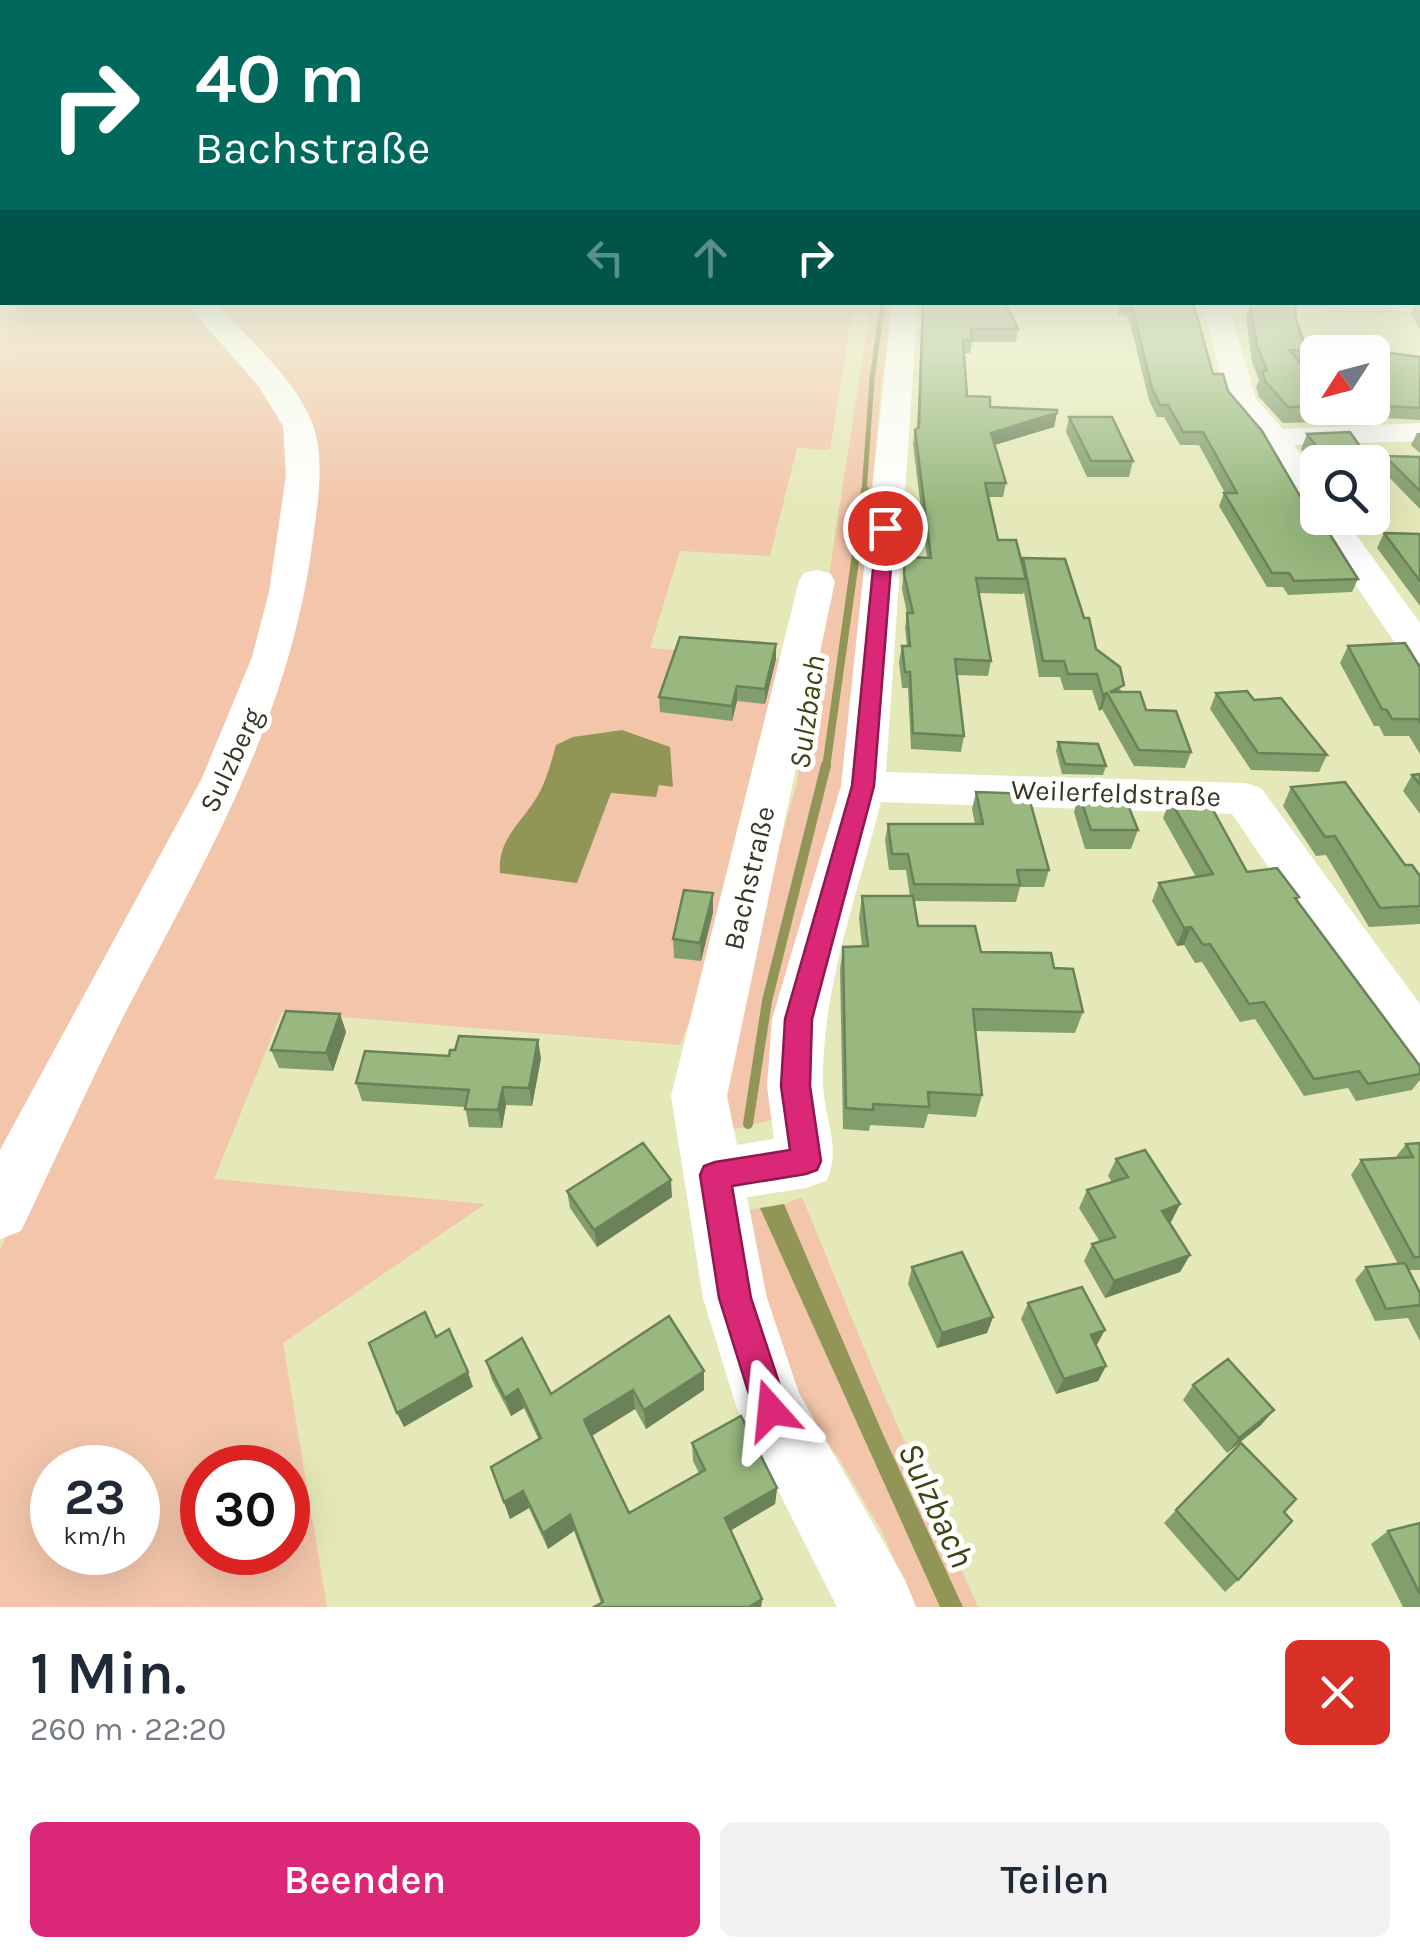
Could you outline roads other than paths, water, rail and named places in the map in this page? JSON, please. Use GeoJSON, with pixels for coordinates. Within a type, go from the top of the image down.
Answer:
{"type":"FeatureCollection","features":[{"type":"Feature","properties":{"kind":"street","name":"Sulzberg"},"geometry":{"type":"LineString","coordinates":[[0,1210],[98,1016],[232,769],[270,672],[292,585],[302,478],[298,424],[249,358]]}},
{"type":"Feature","properties":{"kind":"street"},"geometry":{"type":"LineString","coordinates":[[715,1175],[806,1161],[796,1086],[799,1019],[863,786],[900,358]]}},
{"type":"Feature","properties":{"kind":"street"},"geometry":{"type":"LineString","coordinates":[[1230,358],[1242,401],[1274,437],[1300,477]]}},
{"type":"Feature","properties":{"kind":"street"},"geometry":{"type":"LineString","coordinates":[[1274,437],[1420,432]]}},
{"type":"Feature","properties":{"kind":"street"},"geometry":{"type":"LineString","coordinates":[[1339,535],[1420,651]]}},
{"type":"Feature","properties":{"kind":"street","name":"Bachstraße"},"geometry":{"type":"LineString","coordinates":[[817,581],[699,1096],[735,1298],[771,1410],[878,1607]]}},
{"type":"Feature","properties":{"kind":"street","name":"Weilerfeldstraße"},"geometry":{"type":"LineString","coordinates":[[863,786],[1246,799],[1420,1046]]}},
{"type":"Feature","properties":{"kind":"waterway","name":"Sulzbach"},"geometry":{"type":"LineString","coordinates":[[864,493],[875,358]]}},
{"type":"Feature","properties":{"kind":"waterway","name":"Sulzbach"},"geometry":{"type":"LineString","coordinates":[[826,768],[865,490]]}},
{"type":"Feature","properties":{"kind":"waterway","name":"Sulzbach"},"geometry":{"type":"LineString","coordinates":[[748,1124],[767,1001],[826,765]]}}]}
